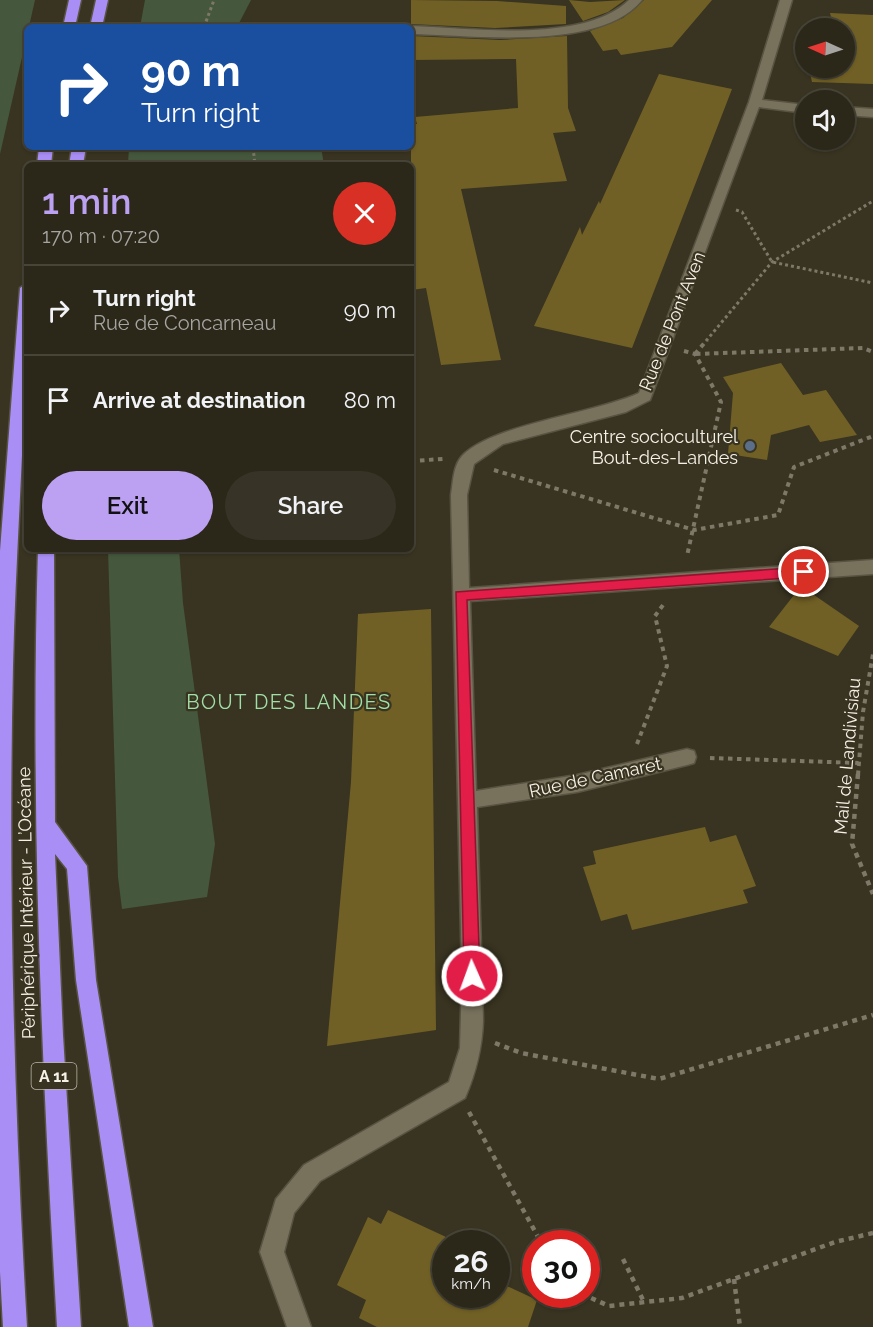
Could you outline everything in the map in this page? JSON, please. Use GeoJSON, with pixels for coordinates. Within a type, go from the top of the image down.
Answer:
{"type":"FeatureCollection","features":[{"type":"Feature","properties":{"kind":"highway"},"geometry":{"type":"LineString","coordinates":[[70,24],[75,0]]}},
{"type":"Feature","properties":{"kind":"highway"},"geometry":{"type":"LineString","coordinates":[[97,24],[102,0]]}},
{"type":"Feature","properties":{"kind":"highway"},"geometry":{"type":"LineString","coordinates":[[15,1327],[5,1173],[1,874],[3,670],[12,463],[24,323]]}},
{"type":"Feature","properties":{"kind":"highway","name":"Périphérique Intérieur - L’Océane"},"geometry":{"type":"LineString","coordinates":[[46,552],[45,825],[54,1088],[69,1327]]}},
{"type":"Feature","properties":{"kind":"highway"},"geometry":{"type":"LineString","coordinates":[[45,825],[77,867],[86,980],[141,1327]]}},
{"type":"Feature","properties":{"kind":"highway"},"geometry":{"type":"LineString","coordinates":[[0,1198],[5,1173]]}},
{"type":"Feature","properties":{"kind":"street"},"geometry":{"type":"LineString","coordinates":[[414,30],[566,30],[615,19],[630,11],[636,0]]}},
{"type":"Feature","properties":{"kind":"street","name":"Rue de Pont Aven"},"geometry":{"type":"LineString","coordinates":[[468,460],[498,440],[620,408],[645,396],[756,102],[786,0]]}},
{"type":"Feature","properties":{"kind":"street"},"geometry":{"type":"LineString","coordinates":[[756,102],[772,107],[795,108]]}},
{"type":"Feature","properties":{"kind":"street"},"geometry":{"type":"LineString","coordinates":[[855,112],[873,113]]}},
{"type":"Feature","properties":{"kind":"street"},"geometry":{"type":"LineString","coordinates":[[299,1327],[272,1252],[284,1207],[312,1173],[457,1090],[468,1068],[472,1034],[459,495],[462,473],[468,460]]}},
{"type":"Feature","properties":{"kind":"street"},"geometry":{"type":"LineString","coordinates":[[461,595],[873,567]]}},
{"type":"Feature","properties":{"kind":"street","name":"Rue de Camaret"},"geometry":{"type":"LineString","coordinates":[[466,800],[504,797],[626,773],[687,757]]}},
{"type":"Feature","properties":{"kind":"path"},"geometry":{"type":"LineString","coordinates":[[205,24],[214,0]]}},
{"type":"Feature","properties":{"kind":"path"},"geometry":{"type":"LineString","coordinates":[[695,354],[772,262],[873,201]]}},
{"type":"Feature","properties":{"kind":"path"},"geometry":{"type":"LineString","coordinates":[[717,206],[742,212],[772,262],[873,283]]}},
{"type":"Feature","properties":{"kind":"path"},"geometry":{"type":"LineString","coordinates":[[665,345],[695,354],[862,348],[873,352]]}},
{"type":"Feature","properties":{"kind":"path"},"geometry":{"type":"LineString","coordinates":[[694,530],[721,402],[695,354]]}},
{"type":"Feature","properties":{"kind":"path"},"geometry":{"type":"LineString","coordinates":[[468,460],[694,530],[778,514],[794,467],[873,436]]}},
{"type":"Feature","properties":{"kind":"path"},"geometry":{"type":"LineString","coordinates":[[626,773],[667,666],[655,616],[681,580]]}},
{"type":"Feature","properties":{"kind":"path","name":"Mail de Landivisiau"},"geometry":{"type":"LineString","coordinates":[[873,654],[863,712],[852,844],[873,894]]}},
{"type":"Feature","properties":{"kind":"path"},"geometry":{"type":"LineString","coordinates":[[687,757],[859,763]]}},
{"type":"Feature","properties":{"kind":"path"},"geometry":{"type":"LineString","coordinates":[[472,1034],[521,1053],[659,1079],[873,1015]]}},
{"type":"Feature","properties":{"kind":"path"},"geometry":{"type":"LineString","coordinates":[[457,1090],[534,1230]]}},
{"type":"Feature","properties":{"kind":"path"},"geometry":{"type":"LineString","coordinates":[[600,1302],[609,1306],[682,1298],[835,1242],[873,1233]]}},
{"type":"Feature","properties":{"kind":"path"},"geometry":{"type":"LineString","coordinates":[[623,1259],[644,1302]]}},
{"type":"Feature","properties":{"kind":"path"},"geometry":{"type":"LineString","coordinates":[[734,1279],[740,1327]]}},
{"type":"Feature","properties":{"kind":"green space"},"geometry":{"type":"Polygon","coordinates":[[[0,0],[35,0],[30,24],[24,24],[24,48],[0,154],[0,0]]]}},
{"type":"Feature","properties":{"kind":"green space"},"geometry":{"type":"Polygon","coordinates":[[[145,0],[251,0],[239,24],[141,24],[145,0]]]}},
{"type":"Feature","properties":{"kind":"green space"},"geometry":{"type":"Polygon","coordinates":[[[129,150],[322,150],[324,162],[128,162],[129,150]]]}},
{"type":"Feature","properties":{"kind":"green space"},"geometry":{"type":"Polygon","coordinates":[[[108,552],[179,552],[183,603],[215,844],[207,897],[122,909],[118,877],[108,552]]]}},
{"type":"Feature","properties":{"kind":"building"},"geometry":{"type":"Polygon","coordinates":[[[411,0],[497,1],[566,6],[566,24],[495,28],[411,24],[411,0]]]}},
{"type":"Feature","properties":{"kind":"building"},"geometry":{"type":"Polygon","coordinates":[[[569,0],[590,2],[625,0],[608,12],[583,21],[569,0]]]}},
{"type":"Feature","properties":{"kind":"building"},"geometry":{"type":"Polygon","coordinates":[[[644,0],[712,0],[672,47],[621,55],[617,49],[603,51],[590,31],[623,18],[644,0]]]}},
{"type":"Feature","properties":{"kind":"building"},"geometry":{"type":"Polygon","coordinates":[[[830,13],[873,15],[873,84],[812,82],[811,78],[855,78],[855,18],[831,18],[830,13]]]}},
{"type":"Feature","properties":{"kind":"building"},"geometry":{"type":"Polygon","coordinates":[[[414,36],[500,40],[567,36],[568,108],[576,131],[553,133],[567,181],[461,189],[501,360],[441,365],[426,288],[414,290],[414,162],[411,162],[411,150],[414,150],[414,124],[417,124],[415,117],[518,108],[516,59],[414,60],[414,36]]]}},
{"type":"Feature","properties":{"kind":"building"},"geometry":{"type":"Polygon","coordinates":[[[659,74],[732,89],[632,348],[534,326],[580,227],[582,235],[599,201],[600,204],[659,74]]]}},
{"type":"Feature","properties":{"kind":"building"},"geometry":{"type":"Polygon","coordinates":[[[781,363],[803,395],[826,390],[857,435],[820,442],[809,425],[771,435],[767,460],[728,454],[733,393],[723,377],[781,363]]]}},
{"type":"Feature","properties":{"kind":"building"},"geometry":{"type":"Polygon","coordinates":[[[801,586],[859,626],[838,656],[769,627],[801,586]]]}},
{"type":"Feature","properties":{"kind":"building"},"geometry":{"type":"Polygon","coordinates":[[[431,609],[436,1030],[327,1046],[351,782],[358,614],[431,609]]]}},
{"type":"Feature","properties":{"kind":"building"},"geometry":{"type":"Polygon","coordinates":[[[705,827],[710,842],[736,835],[756,886],[743,890],[748,903],[632,930],[627,914],[601,921],[583,867],[596,864],[593,851],[705,827]]]}},
{"type":"Feature","properties":{"kind":"building"},"geometry":{"type":"Polygon","coordinates":[[[388,1210],[432,1230],[432,1308],[510,1308],[510,1287],[522,1293],[522,1308],[534,1308],[528,1327],[377,1327],[359,1318],[366,1300],[337,1285],[368,1217],[381,1224],[388,1210]]]}},
{"type":"Feature","properties":{"kind":"place","name":"Centre socioculturel Bout-des-Landes"},"geometry":{"type":"Point","coordinates":[750,446]}},
{"type":"Feature","properties":{"kind":"district","name":"BOUT DES LANDES"},"geometry":{"type":"Point","coordinates":[289,702]}},
{"type":"Feature","properties":{"kind":"route"},"geometry":{"type":"LineString","coordinates":[[472,976],[461,595],[804,572]]}}]}
